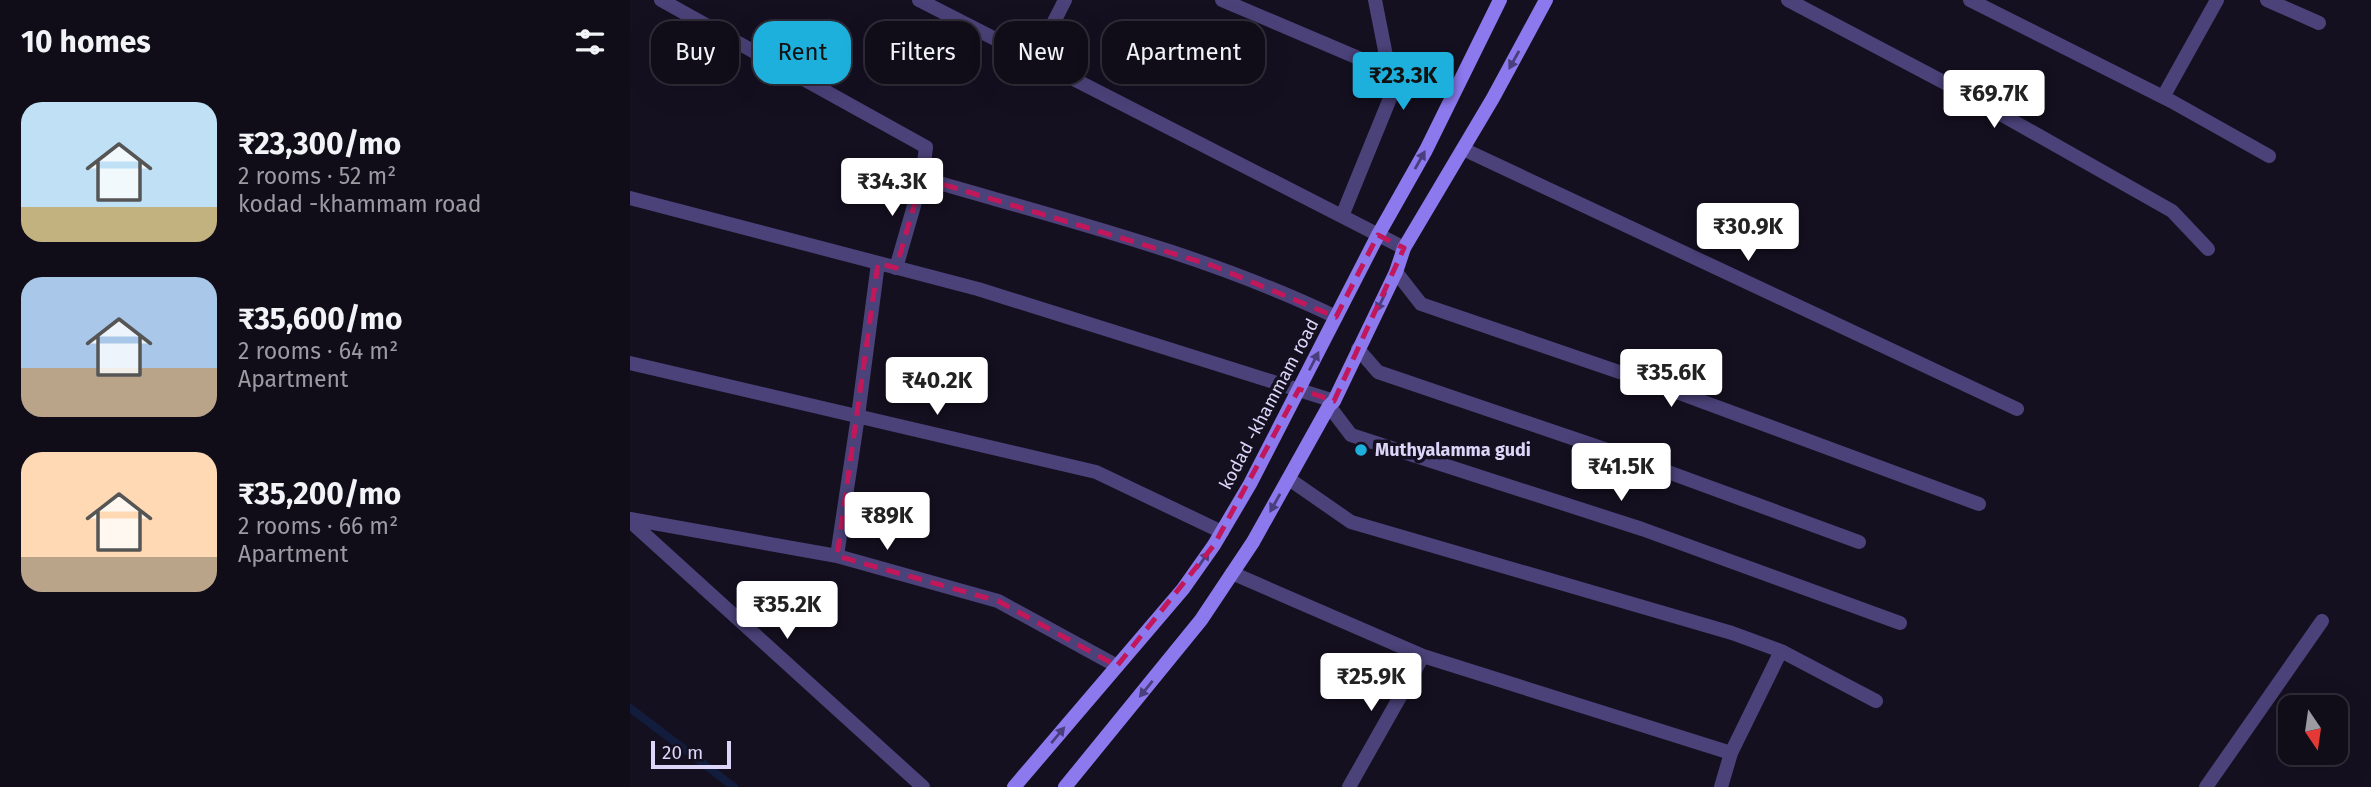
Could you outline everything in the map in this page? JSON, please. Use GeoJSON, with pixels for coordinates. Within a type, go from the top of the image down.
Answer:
{"type":"FeatureCollection","features":[{"type":"Feature","properties":{"kind":"main road","name":"kodad -khammam road"},"geometry":{"type":"LineString","coordinates":[[1014,787],[1183,589],[1222,532],[1250,484],[1378,235],[1426,150],[1500,0]]}},
{"type":"Feature","properties":{"kind":"main road"},"geometry":{"type":"LineString","coordinates":[[1065,787],[1201,620],[1232,573],[1332,403],[1396,272],[1404,248],[1546,0]]}},
{"type":"Feature","properties":{"kind":"street"},"geometry":{"type":"LineString","coordinates":[[661,0],[926,147],[922,178],[896,268]]}},
{"type":"Feature","properties":{"kind":"street"},"geometry":{"type":"LineString","coordinates":[[919,0],[994,38]]}},
{"type":"Feature","properties":{"kind":"street"},"geometry":{"type":"LineString","coordinates":[[1054,21],[1065,0]]}},
{"type":"Feature","properties":{"kind":"street"},"geometry":{"type":"LineString","coordinates":[[1222,0],[1389,71]]}},
{"type":"Feature","properties":{"kind":"street"},"geometry":{"type":"LineString","coordinates":[[1342,216],[1393,91],[1375,0]]}},
{"type":"Feature","properties":{"kind":"street"},"geometry":{"type":"LineString","coordinates":[[1788,0],[1951,86],[2172,211],[2208,249]]}},
{"type":"Feature","properties":{"kind":"street"},"geometry":{"type":"LineString","coordinates":[[1970,0],[2163,97],[2269,156]]}},
{"type":"Feature","properties":{"kind":"street"},"geometry":{"type":"LineString","coordinates":[[2163,97],[2217,0]]}},
{"type":"Feature","properties":{"kind":"street"},"geometry":{"type":"LineString","coordinates":[[2267,0],[2319,23]]}},
{"type":"Feature","properties":{"kind":"street"},"geometry":{"type":"LineString","coordinates":[[1084,84],[1404,248]]}},
{"type":"Feature","properties":{"kind":"street"},"geometry":{"type":"LineString","coordinates":[[1463,149],[2017,409]]}},
{"type":"Feature","properties":{"kind":"street"},"geometry":{"type":"LineString","coordinates":[[922,178],[1211,265],[1336,317]]}},
{"type":"Feature","properties":{"kind":"street"},"geometry":{"type":"LineString","coordinates":[[630,198],[991,293],[1298,390],[1332,403],[1352,435],[1642,529],[1900,622]]}},
{"type":"Feature","properties":{"kind":"street"},"geometry":{"type":"LineString","coordinates":[[837,556],[878,263]]}},
{"type":"Feature","properties":{"kind":"street"},"geometry":{"type":"LineString","coordinates":[[1396,272],[1421,304],[1663,387],[1979,504]]}},
{"type":"Feature","properties":{"kind":"street"},"geometry":{"type":"LineString","coordinates":[[1358,349],[1378,372],[1616,453],[1859,542]]}},
{"type":"Feature","properties":{"kind":"street"},"geometry":{"type":"LineString","coordinates":[[630,363],[1096,472],[1222,532]]}},
{"type":"Feature","properties":{"kind":"street"},"geometry":{"type":"LineString","coordinates":[[1289,478],[1350,522],[1732,633],[1781,651],[1876,701]]}},
{"type":"Feature","properties":{"kind":"street"},"geometry":{"type":"LineString","coordinates":[[630,520],[837,556],[998,601],[1117,666]]}},
{"type":"Feature","properties":{"kind":"street"},"geometry":{"type":"LineString","coordinates":[[630,520],[923,787]]}},
{"type":"Feature","properties":{"kind":"street"},"geometry":{"type":"LineString","coordinates":[[1232,573],[1423,656],[1731,753]]}},
{"type":"Feature","properties":{"kind":"street"},"geometry":{"type":"LineString","coordinates":[[2206,787],[2322,621]]}},
{"type":"Feature","properties":{"kind":"street"},"geometry":{"type":"LineString","coordinates":[[1721,787],[1731,753],[1781,651]]}},
{"type":"Feature","properties":{"kind":"street"},"geometry":{"type":"LineString","coordinates":[[1349,787],[1423,656]]}},
{"type":"Feature","properties":{"kind":"highlighted area"},"geometry":{"type":"Polygon","coordinates":[[[922,178],[1211,265],[1336,317],[1378,235],[1404,248],[1334,401],[1299,389],[1214,545],[1117,666],[998,601],[837,556],[878,263],[896,268],[922,178]]]}},
{"type":"Feature","properties":{"kind":"waterway"},"geometry":{"type":"LineString","coordinates":[[630,708],[734,787]]}},
{"type":"Feature","properties":{"kind":"place","name":"Muthyalamma gudi"},"geometry":{"type":"Point","coordinates":[1361,450]}}]}
